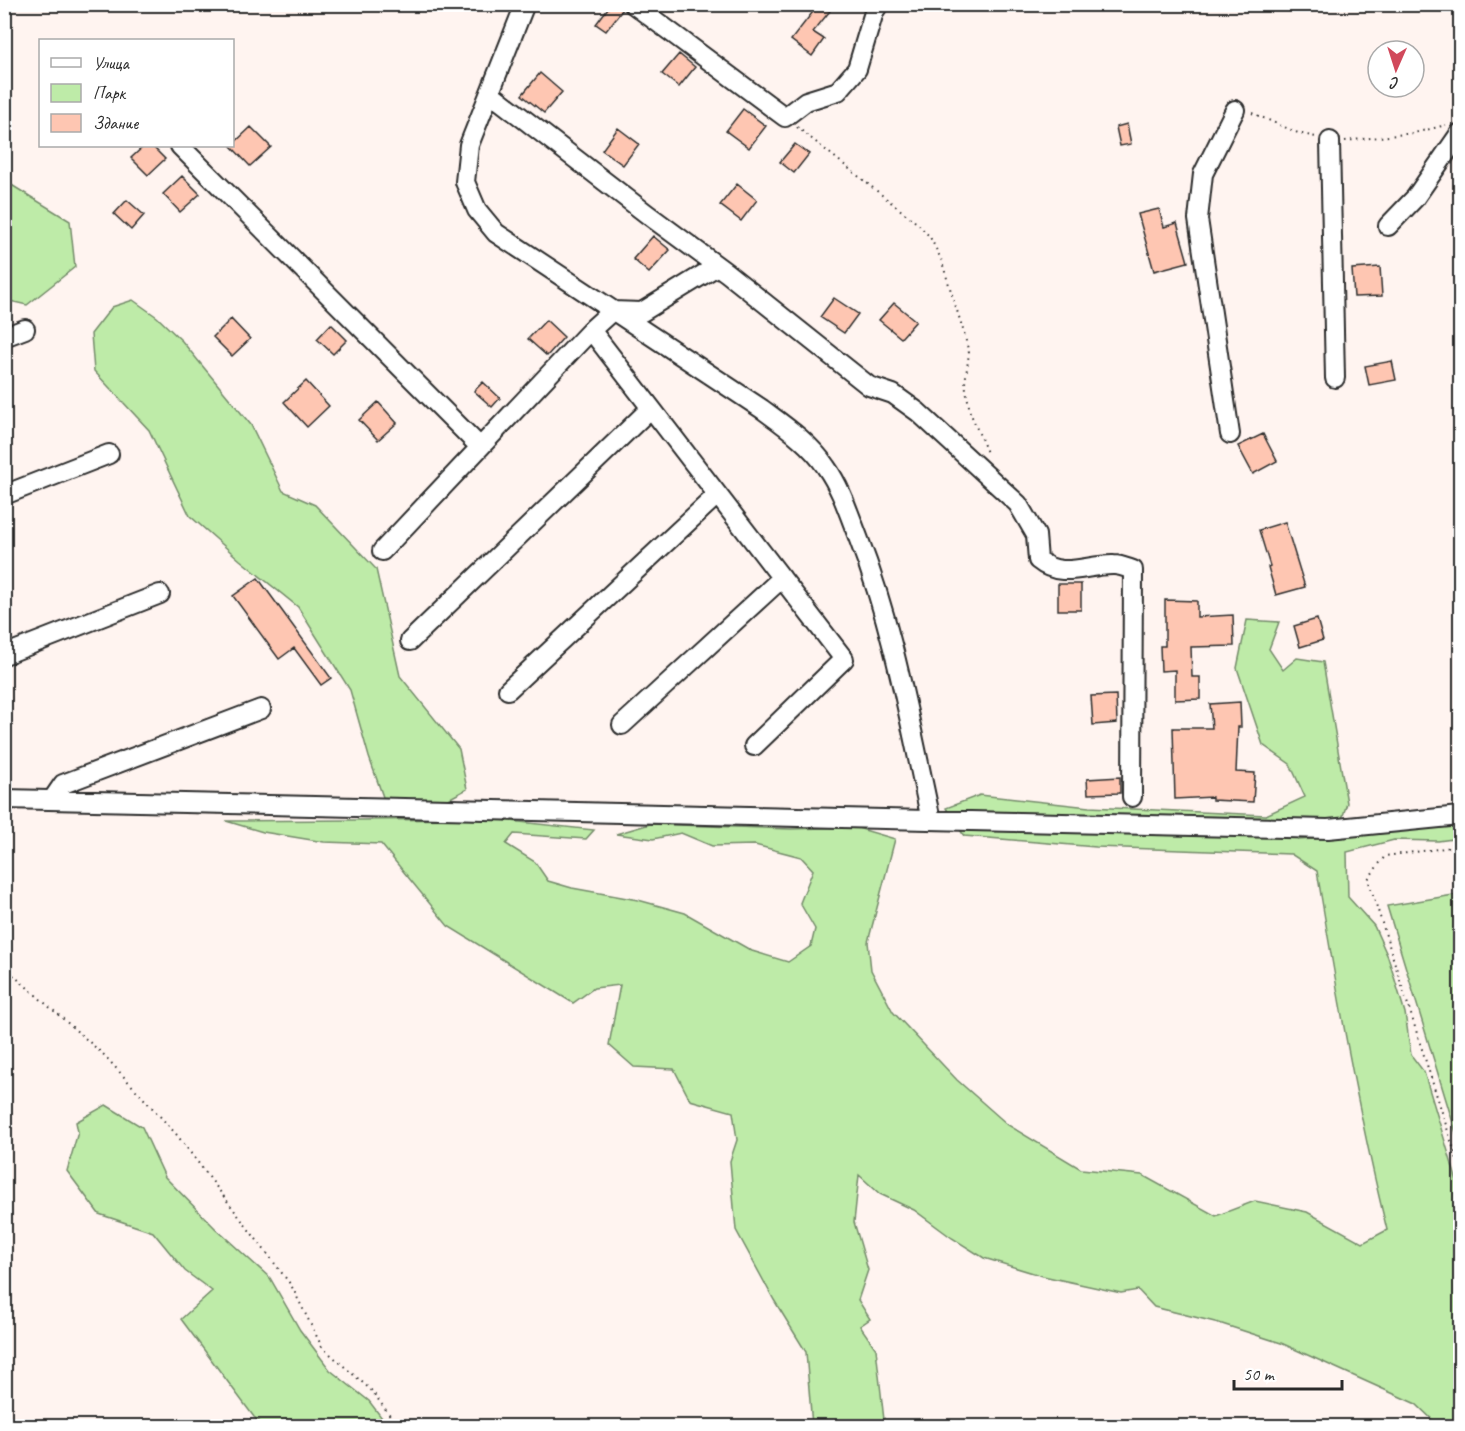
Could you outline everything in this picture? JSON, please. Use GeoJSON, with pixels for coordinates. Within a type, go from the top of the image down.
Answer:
{"type":"FeatureCollection","features":[{"type":"Feature","properties":{"kind":"street"},"geometry":{"type":"LineString","coordinates":[[525,4],[469,146],[465,183],[477,210],[496,233],[762,409],[800,437],[826,467],[843,499],[870,567],[894,646],[931,820]]}},
{"type":"Feature","properties":{"kind":"street"},"geometry":{"type":"LineString","coordinates":[[633,4],[785,117],[806,101],[838,91],[857,69],[874,12],[879,4]]}},
{"type":"Feature","properties":{"kind":"street"},"geometry":{"type":"LineString","coordinates":[[490,93],[717,266],[869,386],[893,394],[918,412],[1018,504],[1036,535],[1038,560],[1048,568],[1077,570],[1115,564],[1133,570],[1132,797]]}},
{"type":"Feature","properties":{"kind":"street"},"geometry":{"type":"LineString","coordinates":[[1230,434],[1198,219],[1203,174],[1235,110]]}},
{"type":"Feature","properties":{"kind":"street"},"geometry":{"type":"LineString","coordinates":[[1388,226],[1415,198],[1456,129]]}},
{"type":"Feature","properties":{"kind":"street"},"geometry":{"type":"LineString","coordinates":[[1330,141],[1335,378]]}},
{"type":"Feature","properties":{"kind":"street"},"geometry":{"type":"LineString","coordinates":[[181,147],[480,447]]}},
{"type":"Feature","properties":{"kind":"street"},"geometry":{"type":"LineString","coordinates":[[382,551],[591,330],[612,311],[642,312],[717,266]]}},
{"type":"Feature","properties":{"kind":"street"},"geometry":{"type":"LineString","coordinates":[[4,337],[25,329]]}},
{"type":"Feature","properties":{"kind":"street"},"geometry":{"type":"LineString","coordinates":[[591,330],[844,659],[754,746]]}},
{"type":"Feature","properties":{"kind":"street"},"geometry":{"type":"LineString","coordinates":[[410,641],[651,408]]}},
{"type":"Feature","properties":{"kind":"street"},"geometry":{"type":"LineString","coordinates":[[4,495],[109,454]]}},
{"type":"Feature","properties":{"kind":"street"},"geometry":{"type":"LineString","coordinates":[[508,690],[717,495]]}},
{"type":"Feature","properties":{"kind":"street"},"geometry":{"type":"LineString","coordinates":[[622,725],[782,578]]}},
{"type":"Feature","properties":{"kind":"street"},"geometry":{"type":"LineString","coordinates":[[4,655],[160,594]]}},
{"type":"Feature","properties":{"kind":"street"},"geometry":{"type":"LineString","coordinates":[[52,800],[63,784],[261,709]]}},
{"type":"Feature","properties":{"kind":"street"},"geometry":{"type":"LineString","coordinates":[[4,799],[1328,829],[1461,816]]}},
{"type":"Feature","properties":{"kind":"path"},"geometry":{"type":"LineString","coordinates":[[1235,110],[1256,113],[1298,134],[1330,141],[1456,129]]}},
{"type":"Feature","properties":{"kind":"path"},"geometry":{"type":"LineString","coordinates":[[785,117],[918,224],[930,237],[941,259],[969,353],[965,383],[970,412],[992,463]]}},
{"type":"Feature","properties":{"kind":"path"},"geometry":{"type":"LineString","coordinates":[[1461,846],[1385,856],[1368,879],[1461,1169]]}},
{"type":"Feature","properties":{"kind":"path"},"geometry":{"type":"LineString","coordinates":[[4,967],[104,1055],[177,1135],[291,1285],[322,1347],[371,1390],[398,1426]]}},
{"type":"Feature","properties":{"kind":"green space"},"geometry":{"type":"Polygon","coordinates":[[[5,181],[70,221],[75,267],[27,305],[5,300],[5,181]]]}},
{"type":"Feature","properties":{"kind":"green space"},"geometry":{"type":"Polygon","coordinates":[[[133,300],[157,317],[182,341],[251,425],[283,491],[315,505],[376,569],[400,676],[459,749],[467,789],[441,803],[383,797],[350,690],[298,607],[190,516],[149,430],[94,371],[91,334],[112,307],[133,300]]]}},
{"type":"Feature","properties":{"kind":"green space"},"geometry":{"type":"Polygon","coordinates":[[[1247,620],[1279,622],[1269,649],[1283,670],[1297,658],[1323,662],[1347,803],[1342,819],[1308,822],[1299,840],[1460,824],[1460,838],[1438,841],[1394,840],[1347,852],[1348,897],[1374,926],[1388,957],[1405,1013],[1411,1055],[1424,1072],[1460,1191],[1460,1426],[1439,1426],[1416,1404],[1281,1343],[1219,1323],[1154,1307],[1138,1290],[1121,1293],[1043,1276],[984,1258],[914,1210],[880,1194],[859,1175],[854,1222],[868,1270],[858,1300],[870,1319],[860,1326],[876,1349],[884,1420],[881,1426],[812,1426],[806,1352],[774,1300],[736,1230],[730,1161],[737,1140],[733,1112],[690,1100],[674,1069],[634,1067],[609,1045],[620,985],[594,988],[573,1003],[448,926],[381,844],[324,842],[263,832],[226,821],[491,819],[594,830],[586,839],[514,834],[506,844],[535,862],[548,881],[572,888],[638,900],[685,913],[752,951],[788,962],[811,946],[815,929],[800,903],[813,870],[801,857],[755,845],[712,846],[681,833],[653,839],[616,834],[650,824],[791,829],[854,827],[895,839],[868,942],[871,970],[893,1012],[957,1080],[1008,1125],[1081,1169],[1142,1175],[1216,1216],[1255,1201],[1307,1212],[1363,1243],[1387,1230],[1349,1052],[1317,871],[1291,854],[1096,847],[964,836],[946,808],[980,795],[1089,807],[1266,815],[1305,797],[1290,764],[1263,745],[1237,668],[1247,620]]]}},
{"type":"Feature","properties":{"kind":"green space"},"geometry":{"type":"Polygon","coordinates":[[[1460,894],[1460,1146],[1387,906],[1460,894]]]}},
{"type":"Feature","properties":{"kind":"green space"},"geometry":{"type":"Polygon","coordinates":[[[106,1105],[142,1127],[165,1177],[216,1229],[270,1278],[300,1330],[330,1370],[369,1401],[388,1426],[265,1426],[254,1417],[181,1319],[212,1291],[185,1271],[153,1232],[99,1214],[67,1171],[78,1132],[76,1122],[106,1105]]]}},
{"type":"Feature","properties":{"kind":"building"},"geometry":{"type":"Polygon","coordinates":[[[611,4],[622,4],[623,9],[606,31],[596,24],[611,4]]]}},
{"type":"Feature","properties":{"kind":"building"},"geometry":{"type":"Polygon","coordinates":[[[819,4],[830,11],[813,32],[824,39],[812,56],[791,40],[819,4]]]}},
{"type":"Feature","properties":{"kind":"building"},"geometry":{"type":"Polygon","coordinates":[[[679,54],[695,67],[679,87],[662,74],[679,54]]]}},
{"type":"Feature","properties":{"kind":"building"},"geometry":{"type":"Polygon","coordinates":[[[540,73],[562,92],[544,113],[522,95],[540,73]]]}},
{"type":"Feature","properties":{"kind":"building"},"geometry":{"type":"Polygon","coordinates":[[[743,109],[766,126],[749,148],[726,131],[743,109]]]}},
{"type":"Feature","properties":{"kind":"building"},"geometry":{"type":"Polygon","coordinates":[[[1127,124],[1131,144],[1120,146],[1116,127],[1127,124]]]}},
{"type":"Feature","properties":{"kind":"building"},"geometry":{"type":"Polygon","coordinates":[[[251,127],[271,147],[250,166],[232,147],[234,147],[234,143],[251,127]]]}},
{"type":"Feature","properties":{"kind":"building"},"geometry":{"type":"Polygon","coordinates":[[[618,128],[639,144],[623,165],[602,150],[618,128]]]}},
{"type":"Feature","properties":{"kind":"building"},"geometry":{"type":"Polygon","coordinates":[[[795,144],[809,154],[794,173],[780,162],[795,144]]]}},
{"type":"Feature","properties":{"kind":"building"},"geometry":{"type":"Polygon","coordinates":[[[143,147],[153,147],[165,159],[148,175],[131,158],[143,147]]]}},
{"type":"Feature","properties":{"kind":"building"},"geometry":{"type":"Polygon","coordinates":[[[182,176],[200,194],[180,212],[163,194],[182,176]]]}},
{"type":"Feature","properties":{"kind":"building"},"geometry":{"type":"Polygon","coordinates":[[[737,184],[757,200],[741,221],[720,205],[737,184]]]}},
{"type":"Feature","properties":{"kind":"building"},"geometry":{"type":"Polygon","coordinates":[[[127,200],[144,215],[131,230],[114,214],[127,200]]]}},
{"type":"Feature","properties":{"kind":"building"},"geometry":{"type":"Polygon","coordinates":[[[1159,209],[1164,227],[1177,223],[1188,262],[1154,271],[1138,214],[1159,209]]]}},
{"type":"Feature","properties":{"kind":"building"},"geometry":{"type":"Polygon","coordinates":[[[653,236],[670,250],[649,273],[633,259],[653,236]]]}},
{"type":"Feature","properties":{"kind":"building"},"geometry":{"type":"Polygon","coordinates":[[[1380,267],[1382,296],[1354,297],[1352,269],[1380,267]]]}},
{"type":"Feature","properties":{"kind":"building"},"geometry":{"type":"Polygon","coordinates":[[[834,298],[858,314],[844,333],[820,317],[834,298]]]}},
{"type":"Feature","properties":{"kind":"building"},"geometry":{"type":"Polygon","coordinates":[[[894,303],[916,321],[901,338],[879,320],[894,303]]]}},
{"type":"Feature","properties":{"kind":"building"},"geometry":{"type":"Polygon","coordinates":[[[231,319],[250,339],[232,356],[213,337],[231,319]]]}},
{"type":"Feature","properties":{"kind":"building"},"geometry":{"type":"Polygon","coordinates":[[[546,320],[564,337],[547,356],[528,339],[546,320]]]}},
{"type":"Feature","properties":{"kind":"building"},"geometry":{"type":"Polygon","coordinates":[[[331,324],[347,340],[333,354],[317,339],[331,324]]]}},
{"type":"Feature","properties":{"kind":"building"},"geometry":{"type":"Polygon","coordinates":[[[1392,361],[1396,380],[1369,385],[1365,366],[1392,361]]]}},
{"type":"Feature","properties":{"kind":"building"},"geometry":{"type":"Polygon","coordinates":[[[306,381],[329,406],[307,427],[284,402],[306,381]]]}},
{"type":"Feature","properties":{"kind":"building"},"geometry":{"type":"Polygon","coordinates":[[[483,382],[500,398],[492,407],[474,391],[483,382]]]}},
{"type":"Feature","properties":{"kind":"building"},"geometry":{"type":"Polygon","coordinates":[[[378,402],[397,423],[378,440],[359,420],[378,402]]]}},
{"type":"Feature","properties":{"kind":"building"},"geometry":{"type":"Polygon","coordinates":[[[1263,434],[1277,461],[1253,474],[1238,446],[1263,434]]]}},
{"type":"Feature","properties":{"kind":"building"},"geometry":{"type":"Polygon","coordinates":[[[1285,522],[1305,587],[1276,595],[1259,530],[1285,522]]]}},
{"type":"Feature","properties":{"kind":"building"},"geometry":{"type":"Polygon","coordinates":[[[258,578],[331,678],[321,685],[294,648],[279,659],[233,596],[258,578]]]}},
{"type":"Feature","properties":{"kind":"building"},"geometry":{"type":"Polygon","coordinates":[[[1058,584],[1081,584],[1081,610],[1058,610],[1058,584]]]}},
{"type":"Feature","properties":{"kind":"building"},"geometry":{"type":"Polygon","coordinates":[[[1165,600],[1197,601],[1197,617],[1233,615],[1234,646],[1191,647],[1192,677],[1200,677],[1200,699],[1175,700],[1175,670],[1161,671],[1160,646],[1165,646],[1165,600]]]}},
{"type":"Feature","properties":{"kind":"building"},"geometry":{"type":"Polygon","coordinates":[[[1317,619],[1323,640],[1300,647],[1294,626],[1317,619]]]}},
{"type":"Feature","properties":{"kind":"building"},"geometry":{"type":"Polygon","coordinates":[[[1116,695],[1117,723],[1093,725],[1091,696],[1116,695]]]}},
{"type":"Feature","properties":{"kind":"building"},"geometry":{"type":"Polygon","coordinates":[[[1240,702],[1241,727],[1238,727],[1236,772],[1255,773],[1253,802],[1212,800],[1212,797],[1175,799],[1173,728],[1212,728],[1210,704],[1240,702]]]}},
{"type":"Feature","properties":{"kind":"building"},"geometry":{"type":"Polygon","coordinates":[[[1120,777],[1120,793],[1088,794],[1087,779],[1120,777]]]}}]}
